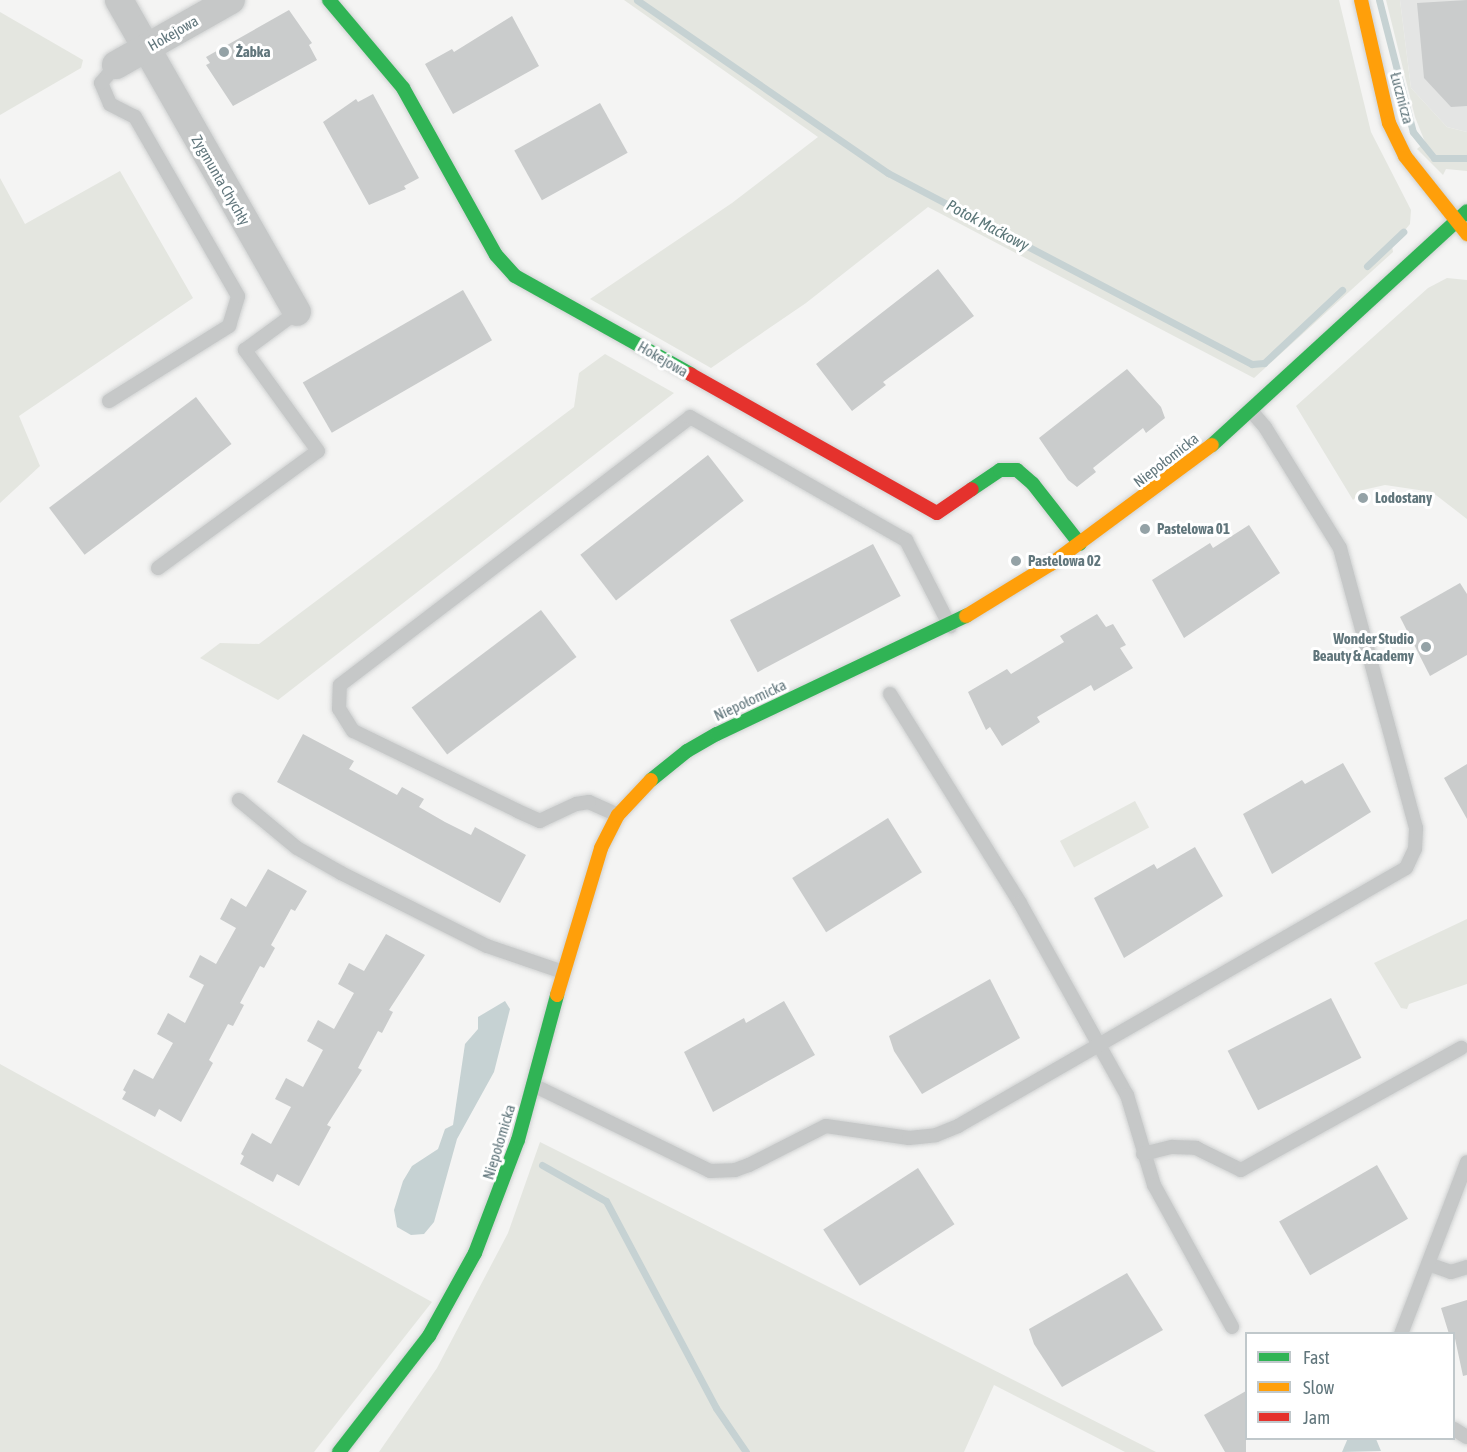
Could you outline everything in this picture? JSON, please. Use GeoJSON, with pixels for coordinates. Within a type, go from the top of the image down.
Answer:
{"type":"FeatureCollection","features":[{"type":"Feature","properties":{"kind":"main road","name":"Hokejowa"},"geometry":{"type":"LineString","coordinates":[[329,0],[403,88],[496,255],[515,276],[936,513],[1000,470],[1017,470],[1033,484],[1080,544]]}},
{"type":"Feature","properties":{"kind":"main road","name":"Łucznicza"},"geometry":{"type":"LineString","coordinates":[[1361,0],[1389,123],[1405,156],[1467,234]]}},
{"type":"Feature","properties":{"kind":"main road","name":"Niepołomicka"},"geometry":{"type":"LineString","coordinates":[[339,1452],[429,1336],[450,1302],[505,1181],[563,972],[601,848],[618,815],[639,790],[687,751],[950,626],[1080,544],[1252,412],[1467,212]]}},
{"type":"Feature","properties":{"kind":"street","name":"Zygmunta Chychły"},"geometry":{"type":"LineString","coordinates":[[119,0],[297,312]]}},
{"type":"Feature","properties":{"kind":"street","name":"Hokejowa"},"geometry":{"type":"LineString","coordinates":[[116,65],[231,0]]}},
{"type":"Feature","properties":{"kind":"lane"},"geometry":{"type":"LineString","coordinates":[[110,401],[229,326],[238,296],[135,117],[110,104],[101,83],[116,65]]}},
{"type":"Feature","properties":{"kind":"lane"},"geometry":{"type":"LineString","coordinates":[[158,568],[318,451],[244,350],[297,312]]}},
{"type":"Feature","properties":{"kind":"lane"},"geometry":{"type":"LineString","coordinates":[[533,1084],[710,1171],[723,1172],[749,1165],[826,1126],[909,1138],[948,1131],[1406,868],[1415,849],[1416,828],[1340,548],[1265,427],[1252,412]]}},
{"type":"Feature","properties":{"kind":"lane"},"geometry":{"type":"LineString","coordinates":[[618,815],[589,802],[576,804],[540,821],[518,811],[353,731],[339,709],[340,685],[690,417],[906,540],[950,626]]}},
{"type":"Feature","properties":{"kind":"lane"},"geometry":{"type":"LineString","coordinates":[[890,694],[1020,903],[1127,1095],[1143,1154],[1169,1213],[1232,1327]]}},
{"type":"Feature","properties":{"kind":"lane"},"geometry":{"type":"LineString","coordinates":[[239,801],[297,848],[341,873],[487,946],[563,972]]}},
{"type":"Feature","properties":{"kind":"lane"},"geometry":{"type":"LineString","coordinates":[[1143,1154],[1172,1147],[1196,1148],[1242,1170],[1461,1048]]}},
{"type":"Feature","properties":{"kind":"lane"},"geometry":{"type":"LineString","coordinates":[[1402,1332],[1467,1162]]}},
{"type":"Feature","properties":{"kind":"lane"},"geometry":{"type":"LineString","coordinates":[[1428,1264],[1451,1272],[1467,1267]]}},
{"type":"Feature","properties":{"kind":"shaded area"},"geometry":{"type":"Polygon","coordinates":[[[624,0],[1339,0],[1371,132],[1411,210],[1410,224],[1392,246],[1393,252],[1254,378],[928,207],[806,303],[711,368],[590,299],[732,203],[818,137],[624,0]]]}},
{"type":"Feature","properties":{"kind":"shaded area"},"geometry":{"type":"Polygon","coordinates":[[[1386,0],[1400,0],[1411,88],[1447,127],[1467,132],[1467,171],[1446,169],[1443,175],[1417,149],[1425,142],[1415,117],[1386,0]]]}},
{"type":"Feature","properties":{"kind":"shaded area"},"geometry":{"type":"Polygon","coordinates":[[[1400,0],[1467,0],[1467,132],[1447,127],[1411,88],[1400,0]]]}},
{"type":"Feature","properties":{"kind":"shaded area"},"geometry":{"type":"Polygon","coordinates":[[[0,12],[83,60],[81,68],[0,115],[0,12]]]}},
{"type":"Feature","properties":{"kind":"shaded area"},"geometry":{"type":"Polygon","coordinates":[[[120,171],[193,298],[19,416],[40,466],[0,503],[0,178],[25,224],[120,171]]]}},
{"type":"Feature","properties":{"kind":"shaded area"},"geometry":{"type":"Polygon","coordinates":[[[1447,278],[1467,280],[1467,519],[1432,492],[1385,485],[1363,490],[1353,500],[1296,406],[1428,288],[1447,278]]]}},
{"type":"Feature","properties":{"kind":"shaded area"},"geometry":{"type":"Polygon","coordinates":[[[605,354],[674,393],[278,700],[200,658],[220,643],[259,644],[574,407],[579,373],[605,354]]]}},
{"type":"Feature","properties":{"kind":"shaded area"},"geometry":{"type":"Polygon","coordinates":[[[1135,801],[1149,827],[1074,867],[1060,841],[1135,801]]]}},
{"type":"Feature","properties":{"kind":"shaded area"},"geometry":{"type":"Polygon","coordinates":[[[1467,919],[1467,984],[1409,1004],[1407,1009],[1401,1008],[1374,963],[1467,919]]]}},
{"type":"Feature","properties":{"kind":"shaded area"},"geometry":{"type":"Polygon","coordinates":[[[505,1001],[510,1009],[494,1072],[457,1139],[434,1222],[424,1234],[411,1235],[397,1227],[394,1210],[403,1181],[412,1166],[438,1149],[445,1129],[453,1125],[465,1044],[478,1029],[478,1017],[505,1001]]]}},
{"type":"Feature","properties":{"kind":"shaded area"},"geometry":{"type":"Polygon","coordinates":[[[0,1064],[432,1302],[314,1452],[0,1452],[0,1064]]]}},
{"type":"Feature","properties":{"kind":"shaded area"},"geometry":{"type":"Polygon","coordinates":[[[540,1142],[1156,1452],[1125,1452],[994,1385],[964,1452],[379,1452],[437,1368],[508,1233],[540,1142]]]}},
{"type":"Feature","properties":{"kind":"shaded area"},"geometry":{"type":"Polygon","coordinates":[[[1347,1440],[1376,1440],[1381,1451],[1342,1452],[1347,1440]]]}},
{"type":"Feature","properties":{"kind":"building"},"geometry":{"type":"Polygon","coordinates":[[[1467,0],[1467,106],[1451,107],[1424,78],[1417,3],[1467,0]]]}},
{"type":"Feature","properties":{"kind":"building"},"geometry":{"type":"Polygon","coordinates":[[[289,10],[312,43],[309,45],[317,60],[233,106],[206,65],[210,63],[206,57],[289,10]]]}},
{"type":"Feature","properties":{"kind":"building"},"geometry":{"type":"Polygon","coordinates":[[[512,16],[539,66],[453,114],[425,64],[452,49],[454,52],[512,16]]]}},
{"type":"Feature","properties":{"kind":"building"},"geometry":{"type":"Polygon","coordinates":[[[373,94],[419,178],[404,186],[406,189],[369,205],[323,122],[356,99],[358,102],[373,94]]]}},
{"type":"Feature","properties":{"kind":"building"},"geometry":{"type":"Polygon","coordinates":[[[600,103],[628,153],[542,200],[514,151],[600,103]]]}},
{"type":"Feature","properties":{"kind":"building"},"geometry":{"type":"Polygon","coordinates":[[[938,269],[974,316],[883,382],[886,385],[852,411],[816,364],[938,269]]]}},
{"type":"Feature","properties":{"kind":"building"},"geometry":{"type":"Polygon","coordinates":[[[463,290],[492,340],[332,433],[303,382],[463,290]]]}},
{"type":"Feature","properties":{"kind":"building"},"geometry":{"type":"Polygon","coordinates":[[[1127,369],[1161,407],[1165,418],[1146,433],[1143,428],[1093,468],[1096,472],[1077,487],[1068,480],[1039,438],[1127,369]]]}},
{"type":"Feature","properties":{"kind":"building"},"geometry":{"type":"Polygon","coordinates":[[[196,397],[232,444],[85,555],[49,508],[196,397]]]}},
{"type":"Feature","properties":{"kind":"building"},"geometry":{"type":"Polygon","coordinates":[[[708,455],[744,501],[616,600],[580,555],[708,455]]]}},
{"type":"Feature","properties":{"kind":"building"},"geometry":{"type":"Polygon","coordinates":[[[1249,525],[1280,573],[1184,638],[1152,580],[1210,543],[1213,548],[1249,525]]]}},
{"type":"Feature","properties":{"kind":"building"},"geometry":{"type":"Polygon","coordinates":[[[873,544],[901,596],[758,672],[730,620],[873,544]]]}},
{"type":"Feature","properties":{"kind":"building"},"geometry":{"type":"Polygon","coordinates":[[[1460,583],[1467,594],[1467,655],[1430,676],[1400,617],[1460,583]]]}},
{"type":"Feature","properties":{"kind":"building"},"geometry":{"type":"Polygon","coordinates":[[[541,610],[577,657],[447,755],[412,707],[541,610]]]}},
{"type":"Feature","properties":{"kind":"building"},"geometry":{"type":"Polygon","coordinates":[[[1097,614],[1106,627],[1113,624],[1126,645],[1120,648],[1133,668],[1094,691],[1091,685],[1037,717],[1040,722],[1002,746],[990,727],[986,730],[968,692],[1007,669],[1011,674],[1064,642],[1060,636],[1097,614]]]}},
{"type":"Feature","properties":{"kind":"building"},"geometry":{"type":"Polygon","coordinates":[[[303,734],[354,761],[349,769],[397,795],[402,787],[424,799],[419,807],[445,822],[471,835],[475,827],[526,855],[500,903],[277,782],[303,734]]]}},
{"type":"Feature","properties":{"kind":"building"},"geometry":{"type":"Polygon","coordinates":[[[1343,763],[1371,812],[1272,874],[1243,814],[1302,780],[1305,784],[1343,763]]]}},
{"type":"Feature","properties":{"kind":"building"},"geometry":{"type":"Polygon","coordinates":[[[1467,764],[1467,819],[1444,778],[1467,764]]]}},
{"type":"Feature","properties":{"kind":"building"},"geometry":{"type":"Polygon","coordinates":[[[888,818],[922,872],[826,932],[792,878],[888,818]]]}},
{"type":"Feature","properties":{"kind":"building"},"geometry":{"type":"Polygon","coordinates":[[[1195,847],[1223,896],[1124,958],[1094,898],[1154,864],[1157,869],[1195,847]]]}},
{"type":"Feature","properties":{"kind":"building"},"geometry":{"type":"Polygon","coordinates":[[[268,869],[307,891],[295,911],[291,909],[271,945],[275,948],[264,968],[260,966],[240,1003],[244,1005],[233,1026],[228,1024],[209,1060],[213,1063],[181,1122],[159,1109],[155,1117],[122,1099],[126,1092],[123,1090],[134,1069],[153,1079],[173,1043],[157,1034],[168,1013],[185,1023],[204,985],[189,977],[200,955],[216,964],[236,928],[220,919],[231,898],[246,907],[268,869]]]}},
{"type":"Feature","properties":{"kind":"building"},"geometry":{"type":"Polygon","coordinates":[[[386,934],[425,955],[389,1010],[393,1012],[382,1033],[378,1031],[358,1068],[362,1070],[327,1125],[331,1127],[299,1186],[277,1174],[273,1182],[240,1164],[244,1156],[241,1154],[252,1133],[271,1144],[291,1107],[275,1099],[286,1078],[303,1087],[323,1050],[307,1041],[318,1020],[334,1029],[354,993],[338,984],[349,963],[364,971],[386,934]]]}},
{"type":"Feature","properties":{"kind":"building"},"geometry":{"type":"Polygon","coordinates":[[[990,979],[1020,1038],[922,1094],[894,1051],[889,1036],[990,979]]]}},
{"type":"Feature","properties":{"kind":"building"},"geometry":{"type":"Polygon","coordinates":[[[1331,998],[1361,1058],[1258,1110],[1228,1051],[1331,998]]]}},
{"type":"Feature","properties":{"kind":"building"},"geometry":{"type":"Polygon","coordinates":[[[784,1001],[815,1055],[713,1112],[684,1052],[744,1018],[746,1023],[784,1001]]]}},
{"type":"Feature","properties":{"kind":"building"},"geometry":{"type":"Polygon","coordinates":[[[1377,1165],[1408,1219],[1310,1275],[1279,1222],[1377,1165]]]}},
{"type":"Feature","properties":{"kind":"building"},"geometry":{"type":"Polygon","coordinates":[[[918,1168],[954,1224],[860,1286],[823,1230],[918,1168]]]}},
{"type":"Feature","properties":{"kind":"building"},"geometry":{"type":"Polygon","coordinates":[[[1127,1273],[1163,1330],[1062,1387],[1034,1344],[1029,1329],[1127,1273]]]}},
{"type":"Feature","properties":{"kind":"building"},"geometry":{"type":"Polygon","coordinates":[[[1467,1300],[1467,1375],[1463,1376],[1455,1332],[1448,1332],[1441,1308],[1467,1300]]]}},
{"type":"Feature","properties":{"kind":"building"},"geometry":{"type":"Polygon","coordinates":[[[1245,1392],[1246,1452],[1225,1452],[1204,1415],[1245,1392]]]}},
{"type":"Feature","properties":{"kind":"waterway","name":"Potok Maćkowy"},"geometry":{"type":"LineString","coordinates":[[637,0],[888,173],[1252,364],[1264,363],[1342,290]]}},
{"type":"Feature","properties":{"kind":"waterway"},"geometry":{"type":"LineString","coordinates":[[1379,0],[1413,132],[1434,158],[1467,158]]}},
{"type":"Feature","properties":{"kind":"waterway","name":"Potok Maćkowy"},"geometry":{"type":"LineString","coordinates":[[1367,266],[1403,232]]}},
{"type":"Feature","properties":{"kind":"waterway"},"geometry":{"type":"LineString","coordinates":[[542,1165],[606,1201],[716,1408],[746,1452]]}},
{"type":"Feature","properties":{"kind":"traffic: fast"},"geometry":{"type":"LineString","coordinates":[[329,0],[403,88],[496,255],[515,276],[690,374]]}},
{"type":"Feature","properties":{"kind":"traffic: fast"},"geometry":{"type":"LineString","coordinates":[[1212,445],[1467,211]]}},
{"type":"Feature","properties":{"kind":"traffic: fast"},"geometry":{"type":"LineString","coordinates":[[972,489],[1000,470],[1017,470],[1033,484],[1080,544]]}},
{"type":"Feature","properties":{"kind":"traffic: fast"},"geometry":{"type":"LineString","coordinates":[[651,780],[687,751],[717,734],[966,616]]}},
{"type":"Feature","properties":{"kind":"traffic: fast"},"geometry":{"type":"LineString","coordinates":[[339,1452],[429,1336],[475,1253],[518,1140],[557,995]]}},
{"type":"Feature","properties":{"kind":"traffic: slow"},"geometry":{"type":"LineString","coordinates":[[1361,0],[1389,123],[1405,156],[1467,234]]}},
{"type":"Feature","properties":{"kind":"traffic: slow"},"geometry":{"type":"LineString","coordinates":[[966,616],[1051,564],[1212,445]]}},
{"type":"Feature","properties":{"kind":"traffic: slow"},"geometry":{"type":"LineString","coordinates":[[557,995],[601,848],[618,815],[651,780]]}},
{"type":"Feature","properties":{"kind":"traffic: jam"},"geometry":{"type":"LineString","coordinates":[[690,374],[937,513],[972,489]]}},
{"type":"Feature","properties":{"kind":"place","name":"Żabka"},"geometry":{"type":"Point","coordinates":[224,52]}},
{"type":"Feature","properties":{"kind":"place","name":"Lodostany"},"geometry":{"type":"Point","coordinates":[1363,498]}},
{"type":"Feature","properties":{"kind":"place","name":"Pastelowa 01"},"geometry":{"type":"Point","coordinates":[1145,529]}},
{"type":"Feature","properties":{"kind":"place","name":"Pastelowa 02"},"geometry":{"type":"Point","coordinates":[1016,561]}},
{"type":"Feature","properties":{"kind":"place","name":"Wonder Studio Beauty & Academy"},"geometry":{"type":"Point","coordinates":[1426,647]}}]}
